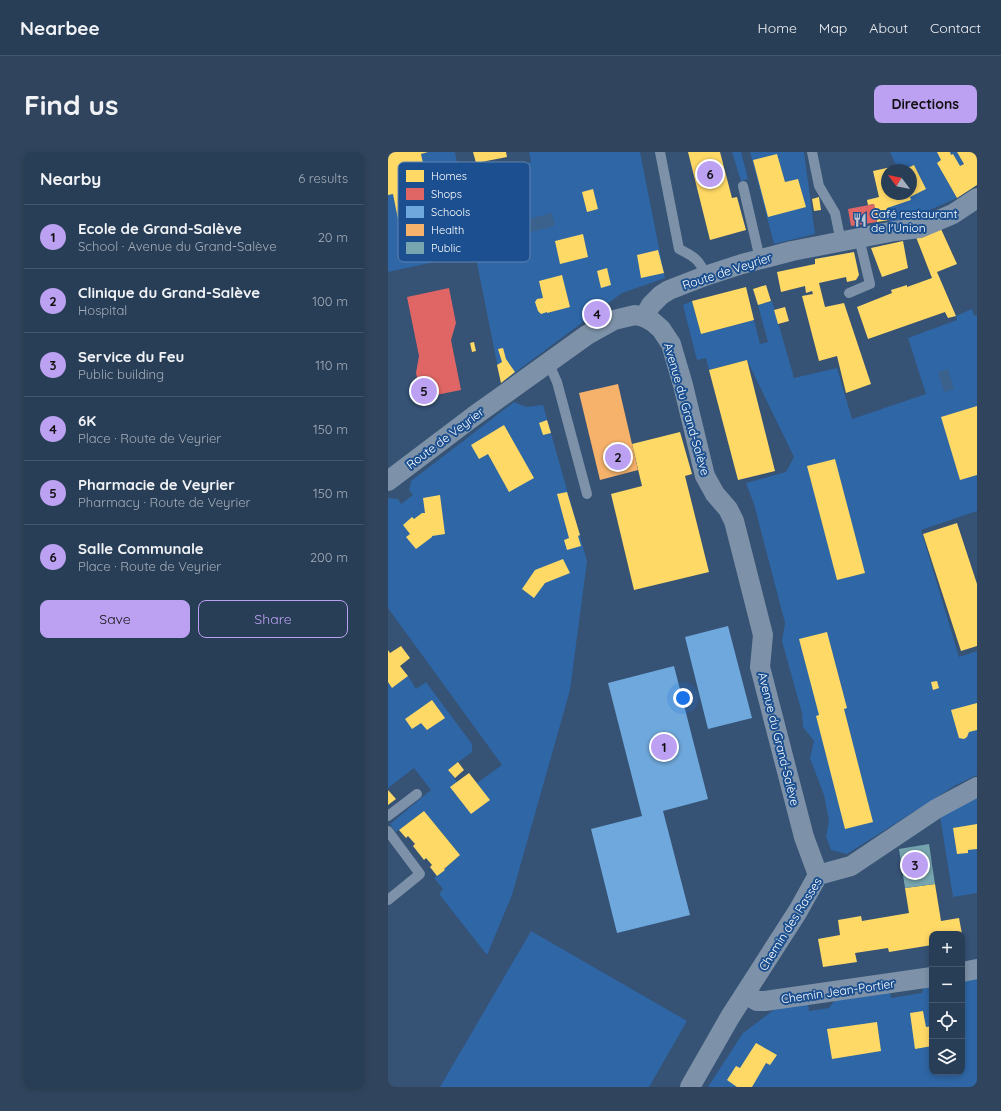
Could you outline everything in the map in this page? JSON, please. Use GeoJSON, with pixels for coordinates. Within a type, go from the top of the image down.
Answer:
{"type":"FeatureCollection","features":[{"type":"Feature","properties":{"kind":"street","name":"Route de Veyrier"},"geometry":{"type":"LineString","coordinates":[[388,481],[548,362],[596,330],[614,320],[635,316],[644,317],[651,305],[661,295],[669,290],[705,276],[760,259],[792,251],[895,231],[909,230],[927,225],[953,214],[977,198]]}},
{"type":"Feature","properties":{"kind":"street","name":"Avenue du Grand-Salève"},"geometry":{"type":"LineString","coordinates":[[644,317],[660,329],[671,344],[683,385],[705,476],[712,489],[728,509],[734,522],[763,635],[760,667],[804,837],[818,875]]}},
{"type":"Feature","properties":{"kind":"street","name":"Chemin des Rasses"},"geometry":{"type":"LineString","coordinates":[[690,1087],[730,1017],[798,911],[818,875],[840,870],[855,864],[936,809],[977,787]]}},
{"type":"Feature","properties":{"kind":"street"},"geometry":{"type":"LineString","coordinates":[[965,972],[977,970]]}},
{"type":"Feature","properties":{"kind":"street","name":"Chemin Jean-Portier"},"geometry":{"type":"LineString","coordinates":[[746,994],[757,1001],[765,1002],[929,977]]}},
{"type":"Feature","properties":{"kind":"lane"},"geometry":{"type":"LineString","coordinates":[[660,152],[679,250],[693,256],[703,266],[705,276]]}},
{"type":"Feature","properties":{"kind":"lane"},"geometry":{"type":"LineString","coordinates":[[812,152],[819,186],[850,240],[870,284],[848,293]]}},
{"type":"Feature","properties":{"kind":"lane"},"geometry":{"type":"LineString","coordinates":[[743,186],[760,259]]}},
{"type":"Feature","properties":{"kind":"lane"},"geometry":{"type":"LineString","coordinates":[[548,362],[557,382],[586,494]]}},
{"type":"Feature","properties":{"kind":"lane"},"geometry":{"type":"LineString","coordinates":[[388,816],[417,794]]}},
{"type":"Feature","properties":{"kind":"lane"},"geometry":{"type":"LineString","coordinates":[[388,831],[420,874],[388,900]]}},
{"type":"Feature","properties":{"kind":"shaded area"},"geometry":{"type":"Polygon","coordinates":[[[388,152],[455,152],[457,162],[398,162],[398,262],[434,262],[388,272],[388,152]]]}},
{"type":"Feature","properties":{"kind":"shaded area"},"geometry":{"type":"Polygon","coordinates":[[[529,152],[640,152],[665,278],[622,293],[501,383],[477,262],[530,262],[531,162],[529,152]]]}},
{"type":"Feature","properties":{"kind":"shaded area"},"geometry":{"type":"Polygon","coordinates":[[[732,152],[741,152],[748,179],[741,181],[732,152]]]}},
{"type":"Feature","properties":{"kind":"shaded area"},"geometry":{"type":"Polygon","coordinates":[[[750,152],[804,152],[815,234],[774,244],[750,152]]]}},
{"type":"Feature","properties":{"kind":"shaded area"},"geometry":{"type":"Polygon","coordinates":[[[890,152],[957,152],[964,164],[943,174],[957,198],[916,216],[890,223],[885,200],[917,200],[917,164],[895,164],[890,152]]]}},
{"type":"Feature","properties":{"kind":"shaded area"},"geometry":{"type":"Polygon","coordinates":[[[552,213],[555,226],[530,232],[530,218],[552,213]]]}},
{"type":"Feature","properties":{"kind":"shaded area"},"geometry":{"type":"Polygon","coordinates":[[[692,301],[701,334],[754,320],[760,344],[768,342],[758,305],[772,301],[794,378],[837,368],[852,419],[926,394],[908,338],[957,320],[956,316],[972,309],[974,316],[977,315],[977,511],[921,530],[959,657],[977,651],[977,775],[956,785],[847,854],[831,850],[826,836],[829,821],[824,795],[810,758],[814,741],[803,727],[802,713],[782,641],[785,623],[754,504],[746,483],[786,472],[794,457],[747,360],[709,370],[706,358],[697,360],[683,305],[692,301]]]}},
{"type":"Feature","properties":{"kind":"shaded area"},"geometry":{"type":"Polygon","coordinates":[[[948,369],[954,389],[944,392],[938,372],[948,369]]]}},
{"type":"Feature","properties":{"kind":"shaded area"},"geometry":{"type":"Polygon","coordinates":[[[514,402],[526,407],[543,405],[587,561],[570,690],[512,895],[487,955],[439,894],[443,889],[434,878],[445,870],[444,869],[460,855],[424,811],[396,832],[390,824],[431,790],[414,768],[388,788],[388,682],[392,688],[408,676],[416,689],[426,682],[472,744],[472,752],[448,770],[457,782],[469,773],[477,783],[502,765],[388,608],[388,498],[398,499],[401,504],[413,495],[409,490],[411,481],[514,402]]]}},
{"type":"Feature","properties":{"kind":"shaded area"},"geometry":{"type":"Polygon","coordinates":[[[977,797],[977,893],[953,897],[940,816],[977,797]]]}},
{"type":"Feature","properties":{"kind":"shaded area"},"geometry":{"type":"Polygon","coordinates":[[[531,931],[687,1021],[649,1087],[440,1087],[531,931]]]}},
{"type":"Feature","properties":{"kind":"shaded area"},"geometry":{"type":"Polygon","coordinates":[[[977,977],[977,1087],[708,1087],[743,1033],[775,1009],[808,1004],[809,1011],[829,1008],[835,1000],[890,992],[891,998],[922,993],[925,985],[929,984],[929,1075],[965,1075],[965,979],[977,977]]]}},
{"type":"Feature","properties":{"kind":"building: Homes"},"geometry":{"type":"Polygon","coordinates":[[[388,152],[428,152],[421,154],[423,162],[398,162],[398,219],[393,194],[388,195],[388,152]]]}},
{"type":"Feature","properties":{"kind":"building: Homes"},"geometry":{"type":"Polygon","coordinates":[[[473,152],[506,152],[507,157],[476,162],[473,152]]]}},
{"type":"Feature","properties":{"kind":"building: Homes"},"geometry":{"type":"Polygon","coordinates":[[[688,152],[720,152],[732,198],[737,197],[746,230],[710,240],[688,152]]]}},
{"type":"Feature","properties":{"kind":"building: Homes"},"geometry":{"type":"Polygon","coordinates":[[[937,152],[950,152],[951,155],[953,154],[960,166],[964,164],[957,152],[974,152],[977,157],[977,185],[957,198],[937,163],[941,160],[937,152]]]}},
{"type":"Feature","properties":{"kind":"building: Homes"},"geometry":{"type":"Polygon","coordinates":[[[777,154],[785,182],[798,179],[806,207],[768,217],[753,160],[777,154]]]}},
{"type":"Feature","properties":{"kind":"building: Homes"},"geometry":{"type":"Polygon","coordinates":[[[881,169],[881,200],[911,200],[887,208],[889,220],[877,222],[874,204],[868,205],[867,200],[879,197],[873,171],[881,169]]]}},
{"type":"Feature","properties":{"kind":"building: Homes"},"geometry":{"type":"Polygon","coordinates":[[[917,171],[926,189],[917,194],[917,171]]]}},
{"type":"Feature","properties":{"kind":"building: Homes"},"geometry":{"type":"Polygon","coordinates":[[[593,189],[598,209],[587,212],[582,192],[593,189]]]}},
{"type":"Feature","properties":{"kind":"building: Homes"},"geometry":{"type":"Polygon","coordinates":[[[819,197],[821,210],[814,211],[812,199],[819,197]]]}},
{"type":"Feature","properties":{"kind":"building: Homes"},"geometry":{"type":"Polygon","coordinates":[[[941,229],[957,264],[937,272],[956,316],[948,318],[945,312],[868,339],[857,307],[892,293],[891,290],[907,285],[907,287],[932,278],[916,237],[941,229]]]}},
{"type":"Feature","properties":{"kind":"building: Homes"},"geometry":{"type":"Polygon","coordinates":[[[583,234],[588,257],[560,264],[555,241],[583,234]]]}},
{"type":"Feature","properties":{"kind":"building: Homes"},"geometry":{"type":"Polygon","coordinates":[[[903,241],[908,268],[882,277],[871,248],[903,241]]]}},
{"type":"Feature","properties":{"kind":"building: Homes"},"geometry":{"type":"Polygon","coordinates":[[[658,250],[664,273],[641,278],[637,255],[658,250]]]}},
{"type":"Feature","properties":{"kind":"building: Homes"},"geometry":{"type":"Polygon","coordinates":[[[854,252],[859,275],[856,280],[847,282],[846,277],[819,283],[825,307],[844,303],[871,384],[846,393],[837,356],[819,361],[802,296],[813,294],[812,291],[806,293],[805,286],[781,292],[777,272],[815,264],[815,259],[854,252]]]}},
{"type":"Feature","properties":{"kind":"building: Homes"},"geometry":{"type":"Polygon","coordinates":[[[607,268],[611,285],[601,288],[597,271],[607,268]]]}},
{"type":"Feature","properties":{"kind":"building: Homes"},"geometry":{"type":"Polygon","coordinates":[[[562,275],[570,307],[541,314],[538,311],[535,302],[537,299],[543,298],[539,281],[562,275]]]}},
{"type":"Feature","properties":{"kind":"building: Homes"},"geometry":{"type":"Polygon","coordinates":[[[766,285],[771,301],[758,305],[753,289],[766,285]]]}},
{"type":"Feature","properties":{"kind":"building: Homes"},"geometry":{"type":"Polygon","coordinates":[[[746,287],[754,320],[701,334],[692,301],[746,287]]]}},
{"type":"Feature","properties":{"kind":"building: Homes"},"geometry":{"type":"Polygon","coordinates":[[[785,307],[789,321],[778,324],[774,310],[785,307]]]}},
{"type":"Feature","properties":{"kind":"building: Homes"},"geometry":{"type":"Polygon","coordinates":[[[474,342],[476,351],[472,352],[470,343],[474,342]]]}},
{"type":"Feature","properties":{"kind":"building: Homes"},"geometry":{"type":"Polygon","coordinates":[[[503,348],[506,359],[515,372],[501,383],[497,365],[502,362],[498,349],[503,348]]]}},
{"type":"Feature","properties":{"kind":"building: Homes"},"geometry":{"type":"Polygon","coordinates":[[[747,360],[775,471],[738,480],[709,370],[747,360]]]}},
{"type":"Feature","properties":{"kind":"building: Homes"},"geometry":{"type":"Polygon","coordinates":[[[977,406],[977,475],[960,480],[941,417],[977,406]]]}},
{"type":"Feature","properties":{"kind":"building: Homes"},"geometry":{"type":"Polygon","coordinates":[[[547,420],[551,433],[543,435],[539,423],[547,420]]]}},
{"type":"Feature","properties":{"kind":"building: Homes"},"geometry":{"type":"Polygon","coordinates":[[[504,425],[534,478],[509,492],[488,454],[479,459],[471,445],[504,425]]]}},
{"type":"Feature","properties":{"kind":"building: Homes"},"geometry":{"type":"Polygon","coordinates":[[[680,432],[692,474],[685,476],[709,572],[634,590],[611,494],[642,486],[632,444],[680,432]]]}},
{"type":"Feature","properties":{"kind":"building: Homes"},"geometry":{"type":"Polygon","coordinates":[[[835,459],[865,573],[837,580],[807,466],[835,459]]]}},
{"type":"Feature","properties":{"kind":"building: Homes"},"geometry":{"type":"Polygon","coordinates":[[[567,492],[580,535],[578,536],[581,546],[567,550],[564,540],[569,538],[557,494],[567,492]]]}},
{"type":"Feature","properties":{"kind":"building: Homes"},"geometry":{"type":"Polygon","coordinates":[[[440,495],[445,534],[432,536],[416,549],[406,537],[410,534],[403,525],[412,517],[414,519],[422,513],[425,513],[423,498],[440,495]]]}},
{"type":"Feature","properties":{"kind":"building: Homes"},"geometry":{"type":"Polygon","coordinates":[[[957,523],[977,584],[977,646],[961,651],[923,534],[957,523]]]}},
{"type":"Feature","properties":{"kind":"building: Homes"},"geometry":{"type":"Polygon","coordinates":[[[563,559],[570,573],[545,583],[534,598],[522,589],[535,570],[563,559]]]}},
{"type":"Feature","properties":{"kind":"building: Homes"},"geometry":{"type":"Polygon","coordinates":[[[827,632],[847,708],[844,709],[873,822],[845,829],[816,716],[819,715],[799,639],[827,632]]]}},
{"type":"Feature","properties":{"kind":"building: Homes"},"geometry":{"type":"Polygon","coordinates":[[[401,646],[410,658],[400,666],[408,676],[392,688],[388,682],[388,650],[390,653],[401,646]]]}},
{"type":"Feature","properties":{"kind":"building: Homes"},"geometry":{"type":"Polygon","coordinates":[[[937,681],[939,688],[933,690],[931,682],[937,681]]]}},
{"type":"Feature","properties":{"kind":"building: Homes"},"geometry":{"type":"Polygon","coordinates":[[[432,700],[445,718],[427,730],[421,723],[412,729],[405,719],[432,700]]]}},
{"type":"Feature","properties":{"kind":"building: Homes"},"geometry":{"type":"Polygon","coordinates":[[[977,703],[977,730],[969,732],[967,737],[964,739],[959,738],[951,710],[977,703]]]}},
{"type":"Feature","properties":{"kind":"building: Homes"},"geometry":{"type":"Polygon","coordinates":[[[458,762],[464,770],[455,778],[448,770],[458,762]]]}},
{"type":"Feature","properties":{"kind":"building: Homes"},"geometry":{"type":"Polygon","coordinates":[[[469,773],[490,800],[471,814],[450,787],[469,773]]]}},
{"type":"Feature","properties":{"kind":"building: Homes"},"geometry":{"type":"Polygon","coordinates":[[[388,790],[396,799],[388,805],[388,790]]]}},
{"type":"Feature","properties":{"kind":"building: Homes"},"geometry":{"type":"Polygon","coordinates":[[[424,811],[460,855],[437,876],[430,867],[432,865],[426,858],[424,860],[413,846],[415,844],[408,836],[406,838],[399,830],[424,811]]]}},
{"type":"Feature","properties":{"kind":"building: Homes"},"geometry":{"type":"Polygon","coordinates":[[[977,824],[977,849],[968,850],[968,853],[957,854],[953,828],[977,824]]]}},
{"type":"Feature","properties":{"kind":"building: Homes"},"geometry":{"type":"Polygon","coordinates":[[[935,884],[941,921],[959,918],[961,931],[929,931],[929,945],[889,952],[888,948],[855,953],[857,962],[823,967],[818,939],[840,935],[838,920],[861,916],[862,921],[909,913],[905,888],[935,884]]]}},
{"type":"Feature","properties":{"kind":"building: Homes"},"geometry":{"type":"Polygon","coordinates":[[[923,1011],[926,1027],[929,1026],[929,1047],[915,1049],[910,1013],[923,1011]]]}},
{"type":"Feature","properties":{"kind":"building: Homes"},"geometry":{"type":"Polygon","coordinates":[[[877,1022],[881,1051],[832,1059],[827,1029],[877,1022]]]}},
{"type":"Feature","properties":{"kind":"building: Homes"},"geometry":{"type":"Polygon","coordinates":[[[756,1043],[777,1055],[770,1065],[766,1063],[752,1087],[737,1087],[727,1080],[736,1066],[740,1068],[756,1043]]]}},
{"type":"Feature","properties":{"kind":"building: Shops"},"geometry":{"type":"Polygon","coordinates":[[[874,204],[877,222],[851,226],[848,209],[874,204]]]}},
{"type":"Feature","properties":{"kind":"building: Shops"},"geometry":{"type":"Polygon","coordinates":[[[449,288],[456,323],[451,340],[461,390],[421,398],[416,373],[419,356],[407,297],[449,288]]]}},
{"type":"Feature","properties":{"kind":"building: Schools"},"geometry":{"type":"Polygon","coordinates":[[[728,626],[752,718],[708,729],[685,637],[728,626]]]}},
{"type":"Feature","properties":{"kind":"building: Schools"},"geometry":{"type":"Polygon","coordinates":[[[674,666],[708,799],[663,811],[690,915],[617,933],[591,829],[642,816],[608,683],[674,666]]]}},
{"type":"Feature","properties":{"kind":"building: Health"},"geometry":{"type":"Polygon","coordinates":[[[618,384],[638,470],[600,480],[579,393],[618,384]]]}},
{"type":"Feature","properties":{"kind":"building: Public"},"geometry":{"type":"Polygon","coordinates":[[[929,844],[935,884],[905,888],[899,849],[929,844]]]}},
{"type":"Feature","properties":{"kind":"place","name":"Salle Communale"},"geometry":{"type":"Point","coordinates":[710,174]}},
{"type":"Feature","properties":{"kind":"place","name":"Café restaurant de l'Union"},"geometry":{"type":"Point","coordinates":[860,220]}},
{"type":"Feature","properties":{"kind":"place","name":"6K"},"geometry":{"type":"Point","coordinates":[597,314]}},
{"type":"Feature","properties":{"kind":"place","name":"Pharmacie de Veyrier"},"geometry":{"type":"Point","coordinates":[424,391]}},
{"type":"Feature","properties":{"kind":"place","name":"Clinique du Grand-Salève"},"geometry":{"type":"Point","coordinates":[618,457]}},
{"type":"Feature","properties":{"kind":"place","name":"Ecole de Grand-Salève"},"geometry":{"type":"Point","coordinates":[664,747]}},
{"type":"Feature","properties":{"kind":"place","name":"Service du Feu"},"geometry":{"type":"Point","coordinates":[915,865]}}]}
